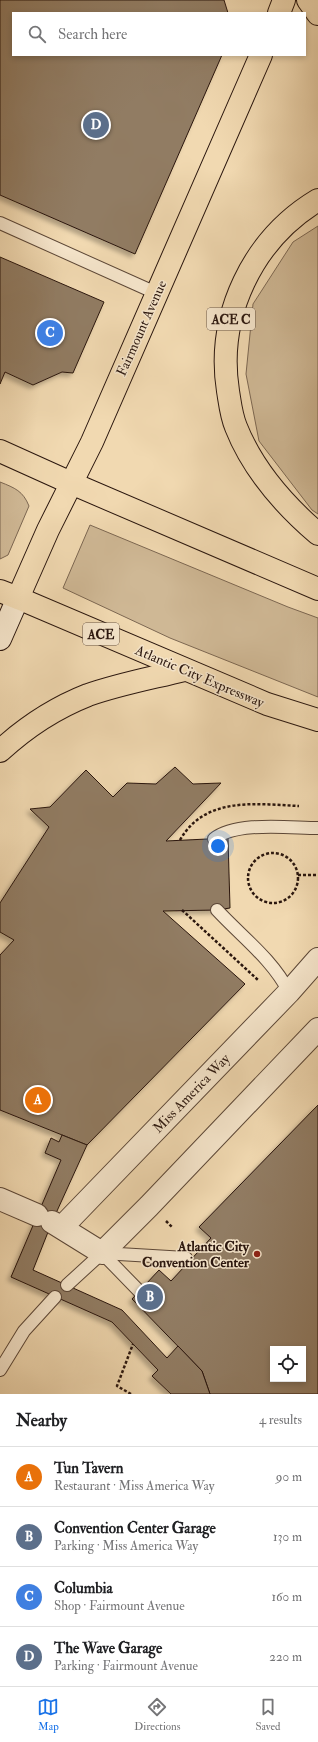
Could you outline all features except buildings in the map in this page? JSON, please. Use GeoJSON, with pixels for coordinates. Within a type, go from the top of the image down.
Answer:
{"type":"FeatureCollection","features":[{"type":"Feature","properties":{"kind":"main road"},"geometry":{"type":"LineString","coordinates":[[279,12],[284,0]]}},
{"type":"Feature","properties":{"kind":"main road"},"geometry":{"type":"LineString","coordinates":[[308,0],[318,14]]}},
{"type":"Feature","properties":{"kind":"main road","name":"Fairmount Avenue"},"geometry":{"type":"LineString","coordinates":[[9,595],[48,530],[92,442],[260,56]]}},
{"type":"Feature","properties":{"kind":"main road","name":"ACE C"},"geometry":{"type":"LineString","coordinates":[[318,200],[299,212],[283,226],[256,259],[236,296],[227,340],[225,359],[226,381],[235,425],[254,464],[284,503],[318,534]]}},
{"type":"Feature","properties":{"kind":"main road"},"geometry":{"type":"LineString","coordinates":[[0,452],[318,589]]}},
{"type":"Feature","properties":{"kind":"main road","name":"Atlantic City Expressway"},"geometry":{"type":"LineString","coordinates":[[9,595],[267,704],[318,720]]}},
{"type":"Feature","properties":{"kind":"main road"},"geometry":{"type":"LineString","coordinates":[[0,751],[32,724],[50,713],[89,695],[184,670]]}},
{"type":"Feature","properties":{"kind":"street"},"geometry":{"type":"LineString","coordinates":[[0,639],[9,595]]}},
{"type":"Feature","properties":{"kind":"street","name":"Miss America Way"},"geometry":{"type":"LineString","coordinates":[[50,1221],[289,992],[318,959]]}},
{"type":"Feature","properties":{"kind":"street"},"geometry":{"type":"LineString","coordinates":[[0,1199],[50,1221],[102,1253],[149,1206],[318,1029]]}},
{"type":"Feature","properties":{"kind":"lane"},"geometry":{"type":"LineString","coordinates":[[0,223],[156,293]]}},
{"type":"Feature","properties":{"kind":"lane"},"geometry":{"type":"LineString","coordinates":[[214,839],[220,834],[244,828],[318,828]]}},
{"type":"Feature","properties":{"kind":"lane"},"geometry":{"type":"LineString","coordinates":[[217,910],[268,960],[283,980],[289,992]]}},
{"type":"Feature","properties":{"kind":"lane"},"geometry":{"type":"LineString","coordinates":[[102,1253],[139,1291]]}},
{"type":"Feature","properties":{"kind":"lane"},"geometry":{"type":"LineString","coordinates":[[67,1285],[102,1253],[186,1258]]}},
{"type":"Feature","properties":{"kind":"lane"},"geometry":{"type":"LineString","coordinates":[[0,1370],[24,1331],[55,1297]]}},
{"type":"Feature","properties":{"kind":"path"},"geometry":{"type":"LineString","coordinates":[[270,852],[278,853],[292,861],[298,875],[297,884],[291,895],[280,902],[271,903],[263,901],[255,896],[250,889],[248,881],[248,873],[253,862],[262,855],[270,852]]}},
{"type":"Feature","properties":{"kind":"path"},"geometry":{"type":"LineString","coordinates":[[298,875],[318,875]]}},
{"type":"Feature","properties":{"kind":"path"},"geometry":{"type":"LineString","coordinates":[[182,910],[262,984]]}},
{"type":"Feature","properties":{"kind":"path"},"geometry":{"type":"LineString","coordinates":[[166,1221],[172,1227]]}},
{"type":"Feature","properties":{"kind":"path"},"geometry":{"type":"LineString","coordinates":[[131,1394],[116,1386],[133,1344]]}},
{"type":"Feature","properties":{"kind":"shaded area"},"geometry":{"type":"Polygon","coordinates":[[[318,226],[318,514],[312,510],[259,441],[246,374],[253,304],[293,242],[318,226]]]}},
{"type":"Feature","properties":{"kind":"shaded area"},"geometry":{"type":"Polygon","coordinates":[[[0,482],[21,493],[29,506],[8,555],[0,559],[0,482]]]}},
{"type":"Feature","properties":{"kind":"shaded area"},"geometry":{"type":"Polygon","coordinates":[[[90,525],[318,618],[318,697],[170,638],[63,588],[90,525]]]}},
{"type":"Feature","properties":{"kind":"place","name":"The Wave Garage"},"geometry":{"type":"Point","coordinates":[96,125]}},
{"type":"Feature","properties":{"kind":"place","name":"Columbia"},"geometry":{"type":"Point","coordinates":[50,333]}},
{"type":"Feature","properties":{"kind":"place","name":"Tun Tavern"},"geometry":{"type":"Point","coordinates":[38,1100]}},
{"type":"Feature","properties":{"kind":"place","name":"Atlantic City Convention Center"},"geometry":{"type":"Point","coordinates":[257,1254]}},
{"type":"Feature","properties":{"kind":"place","name":"Convention Center Garage"},"geometry":{"type":"Point","coordinates":[150,1297]}}]}
